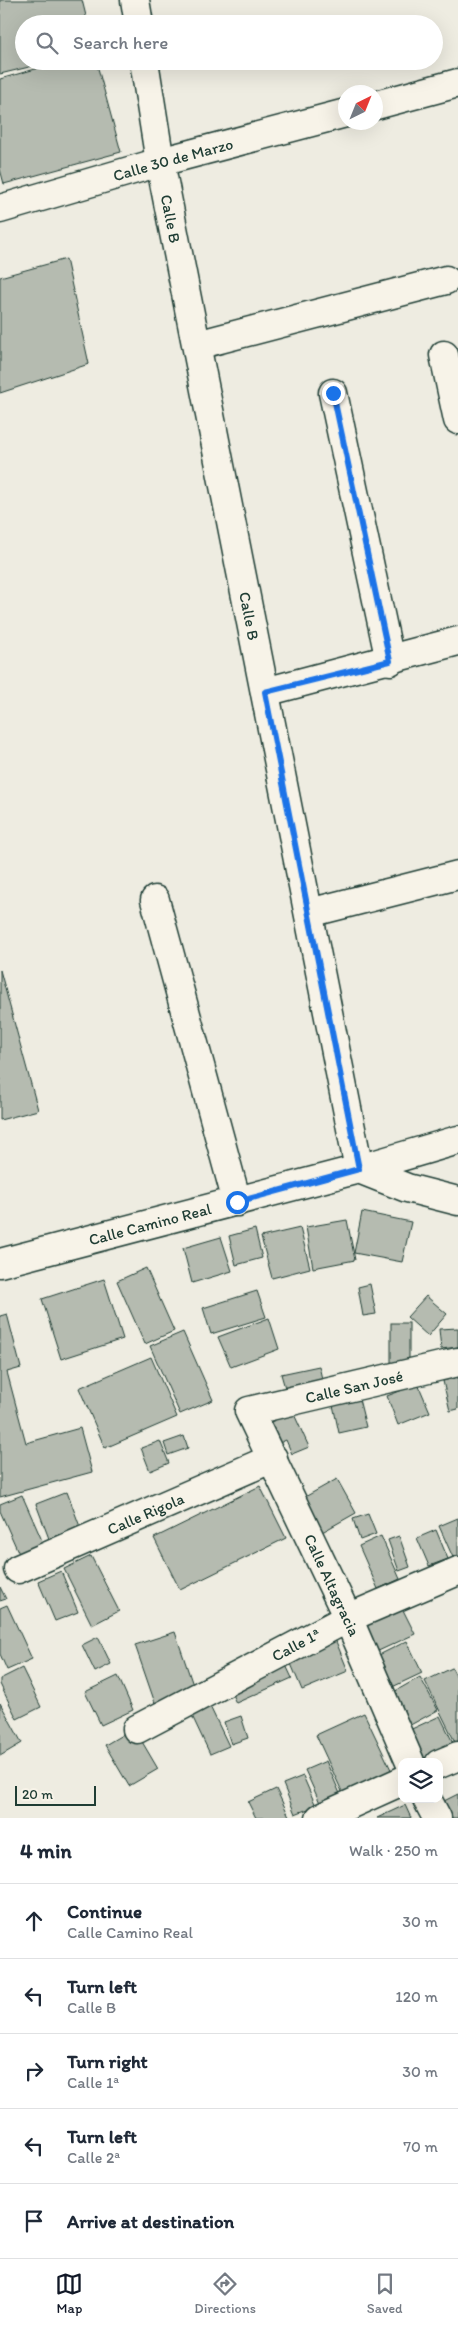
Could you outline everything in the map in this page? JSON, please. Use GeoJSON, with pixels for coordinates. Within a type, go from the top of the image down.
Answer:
{"type":"FeatureCollection","features":[{"type":"Feature","properties":{"kind":"street"},"geometry":{"type":"LineString","coordinates":[[135,0],[138,15]]}},
{"type":"Feature","properties":{"kind":"street","name":"Calle B"},"geometry":{"type":"LineString","coordinates":[[145,70],[160,162],[359,1169]]}},
{"type":"Feature","properties":{"kind":"street"},"geometry":{"type":"LineString","coordinates":[[383,103],[458,83]]}},
{"type":"Feature","properties":{"kind":"street","name":"Calle 30 de Marzo"},"geometry":{"type":"LineString","coordinates":[[0,209],[160,162],[338,114]]}},
{"type":"Feature","properties":{"kind":"street"},"geometry":{"type":"LineString","coordinates":[[197,345],[446,280]]}},
{"type":"Feature","properties":{"kind":"street"},"geometry":{"type":"LineString","coordinates":[[444,355],[458,420]]}},
{"type":"Feature","properties":{"kind":"street"},"geometry":{"type":"LineString","coordinates":[[333,393],[390,661]]}},
{"type":"Feature","properties":{"kind":"street"},"geometry":{"type":"LineString","coordinates":[[265,692],[390,661],[458,641]]}},
{"type":"Feature","properties":{"kind":"street"},"geometry":{"type":"LineString","coordinates":[[309,913],[458,875]]}},
{"type":"Feature","properties":{"kind":"street"},"geometry":{"type":"LineString","coordinates":[[155,900],[237,1202]]}},
{"type":"Feature","properties":{"kind":"street","name":"Calle Camino Real"},"geometry":{"type":"LineString","coordinates":[[0,1263],[237,1202],[458,1140]]}},
{"type":"Feature","properties":{"kind":"street"},"geometry":{"type":"LineString","coordinates":[[359,1169],[407,1188],[458,1201]]}},
{"type":"Feature","properties":{"kind":"street","name":"Calle San José"},"geometry":{"type":"LineString","coordinates":[[249,1411],[458,1362]]}},
{"type":"Feature","properties":{"kind":"street","name":"Calle Altagracia"},"geometry":{"type":"LineString","coordinates":[[249,1411],[348,1618],[408,1758]]}},
{"type":"Feature","properties":{"kind":"street","name":"Calle Rigola"},"geometry":{"type":"LineString","coordinates":[[18,1569],[273,1458]]}},
{"type":"Feature","properties":{"kind":"street","name":"Calle 1ª"},"geometry":{"type":"LineString","coordinates":[[138,1729],[348,1618],[458,1571]]}},
{"type":"Feature","properties":{"kind":"street"},"geometry":{"type":"LineString","coordinates":[[443,1762],[458,1756]]}},
{"type":"Feature","properties":{"kind":"street"},"geometry":{"type":"LineString","coordinates":[[320,1818],[398,1783]]}},
{"type":"Feature","properties":{"kind":"street"},"geometry":{"type":"LineString","coordinates":[[429,1803],[437,1818]]}},
{"type":"Feature","properties":{"kind":"building"},"geometry":{"type":"Polygon","coordinates":[[[0,0],[82,0],[86,15],[15,15],[15,70],[17,70],[0,74],[0,0]]]}},
{"type":"Feature","properties":{"kind":"building"},"geometry":{"type":"Polygon","coordinates":[[[32,70],[98,70],[121,152],[4,184],[0,169],[0,79],[32,70]]]}},
{"type":"Feature","properties":{"kind":"building"},"geometry":{"type":"Polygon","coordinates":[[[66,259],[89,364],[0,393],[0,277],[66,259]]]}},
{"type":"Feature","properties":{"kind":"building"},"geometry":{"type":"Polygon","coordinates":[[[0,970],[38,1110],[0,1120],[0,970]]]}},
{"type":"Feature","properties":{"kind":"building"},"geometry":{"type":"Polygon","coordinates":[[[362,1212],[411,1222],[402,1262],[354,1253],[362,1212]]]}},
{"type":"Feature","properties":{"kind":"building"},"geometry":{"type":"Polygon","coordinates":[[[347,1220],[355,1260],[313,1268],[306,1227],[347,1220]]]}},
{"type":"Feature","properties":{"kind":"building"},"geometry":{"type":"Polygon","coordinates":[[[300,1228],[310,1268],[272,1278],[261,1237],[300,1228]]]}},
{"type":"Feature","properties":{"kind":"building"},"geometry":{"type":"Polygon","coordinates":[[[255,1229],[262,1258],[236,1265],[229,1236],[255,1229]]]}},
{"type":"Feature","properties":{"kind":"building"},"geometry":{"type":"Polygon","coordinates":[[[221,1237],[232,1271],[192,1283],[183,1248],[221,1237]]]}},
{"type":"Feature","properties":{"kind":"building"},"geometry":{"type":"Polygon","coordinates":[[[146,1268],[174,1331],[145,1344],[117,1281],[146,1268]]]}},
{"type":"Feature","properties":{"kind":"building"},"geometry":{"type":"Polygon","coordinates":[[[104,1279],[123,1339],[61,1359],[42,1299],[104,1279]]]}},
{"type":"Feature","properties":{"kind":"building"},"geometry":{"type":"Polygon","coordinates":[[[370,1284],[376,1314],[363,1316],[358,1287],[370,1284]]]}},
{"type":"Feature","properties":{"kind":"building"},"geometry":{"type":"Polygon","coordinates":[[[257,1291],[266,1317],[211,1334],[203,1308],[257,1291]]]}},
{"type":"Feature","properties":{"kind":"building"},"geometry":{"type":"Polygon","coordinates":[[[426,1296],[447,1314],[428,1336],[407,1317],[426,1296]]]}},
{"type":"Feature","properties":{"kind":"building"},"geometry":{"type":"Polygon","coordinates":[[[7,1314],[21,1368],[7,1372],[26,1443],[80,1428],[92,1472],[0,1497],[0,1316],[7,1314]]]}},
{"type":"Feature","properties":{"kind":"building"},"geometry":{"type":"Polygon","coordinates":[[[269,1318],[279,1349],[231,1367],[218,1337],[269,1318]]]}},
{"type":"Feature","properties":{"kind":"building"},"geometry":{"type":"Polygon","coordinates":[[[391,1323],[409,1323],[409,1364],[391,1364],[391,1323]]]}},
{"type":"Feature","properties":{"kind":"building"},"geometry":{"type":"Polygon","coordinates":[[[458,1328],[458,1347],[441,1349],[439,1329],[458,1328]]]}},
{"type":"Feature","properties":{"kind":"building"},"geometry":{"type":"Polygon","coordinates":[[[183,1332],[213,1400],[180,1414],[150,1346],[183,1332]]]}},
{"type":"Feature","properties":{"kind":"building"},"geometry":{"type":"Polygon","coordinates":[[[151,1357],[177,1417],[105,1448],[79,1388],[151,1357]]]}},
{"type":"Feature","properties":{"kind":"building"},"geometry":{"type":"Polygon","coordinates":[[[319,1366],[322,1379],[285,1388],[281,1374],[319,1366]]]}},
{"type":"Feature","properties":{"kind":"building"},"geometry":{"type":"Polygon","coordinates":[[[458,1377],[458,1409],[450,1411],[443,1381],[458,1377]]]}},
{"type":"Feature","properties":{"kind":"building"},"geometry":{"type":"Polygon","coordinates":[[[418,1384],[430,1412],[398,1425],[387,1396],[418,1384]]]}},
{"type":"Feature","properties":{"kind":"building"},"geometry":{"type":"Polygon","coordinates":[[[359,1399],[366,1427],[339,1433],[333,1405],[359,1399]]]}},
{"type":"Feature","properties":{"kind":"building"},"geometry":{"type":"Polygon","coordinates":[[[293,1412],[309,1447],[292,1454],[286,1440],[271,1447],[262,1426],[293,1412]]]}},
{"type":"Feature","properties":{"kind":"building"},"geometry":{"type":"Polygon","coordinates":[[[184,1436],[188,1448],[168,1455],[164,1443],[184,1436]]]}},
{"type":"Feature","properties":{"kind":"building"},"geometry":{"type":"Polygon","coordinates":[[[160,1441],[169,1463],[150,1471],[141,1448],[160,1441]]]}},
{"type":"Feature","properties":{"kind":"building"},"geometry":{"type":"Polygon","coordinates":[[[337,1479],[356,1513],[315,1536],[296,1502],[337,1479]]]}},
{"type":"Feature","properties":{"kind":"building"},"geometry":{"type":"Polygon","coordinates":[[[260,1486],[286,1538],[180,1590],[154,1538],[260,1486]]]}},
{"type":"Feature","properties":{"kind":"building"},"geometry":{"type":"Polygon","coordinates":[[[67,1492],[82,1532],[51,1544],[36,1504],[67,1492]]]}},
{"type":"Feature","properties":{"kind":"building"},"geometry":{"type":"Polygon","coordinates":[[[22,1495],[44,1545],[20,1556],[0,1511],[0,1504],[22,1495]]]}},
{"type":"Feature","properties":{"kind":"building"},"geometry":{"type":"Polygon","coordinates":[[[368,1514],[376,1534],[360,1540],[353,1519],[368,1514]]]}},
{"type":"Feature","properties":{"kind":"building"},"geometry":{"type":"Polygon","coordinates":[[[458,1518],[458,1561],[455,1562],[439,1526],[458,1518]]]}},
{"type":"Feature","properties":{"kind":"building"},"geometry":{"type":"Polygon","coordinates":[[[436,1530],[448,1559],[429,1566],[417,1538],[436,1530]]]}},
{"type":"Feature","properties":{"kind":"building"},"geometry":{"type":"Polygon","coordinates":[[[381,1536],[400,1579],[378,1589],[359,1546],[381,1536]]]}},
{"type":"Feature","properties":{"kind":"building"},"geometry":{"type":"Polygon","coordinates":[[[399,1536],[410,1567],[399,1571],[388,1540],[399,1536]]]}},
{"type":"Feature","properties":{"kind":"building"},"geometry":{"type":"Polygon","coordinates":[[[91,1556],[119,1611],[92,1625],[64,1569],[91,1556]]]}},
{"type":"Feature","properties":{"kind":"building"},"geometry":{"type":"Polygon","coordinates":[[[61,1571],[78,1612],[55,1621],[38,1581],[61,1571]]]}},
{"type":"Feature","properties":{"kind":"building"},"geometry":{"type":"Polygon","coordinates":[[[0,1587],[6,1599],[0,1601],[0,1587]]]}},
{"type":"Feature","properties":{"kind":"building"},"geometry":{"type":"Polygon","coordinates":[[[399,1602],[415,1634],[374,1653],[359,1621],[399,1602]]]}},
{"type":"Feature","properties":{"kind":"building"},"geometry":{"type":"Polygon","coordinates":[[[7,1605],[32,1659],[7,1670],[0,1654],[0,1608],[7,1605]]]}},
{"type":"Feature","properties":{"kind":"building"},"geometry":{"type":"Polygon","coordinates":[[[175,1632],[195,1691],[155,1703],[135,1645],[175,1632]]]}},
{"type":"Feature","properties":{"kind":"building"},"geometry":{"type":"Polygon","coordinates":[[[98,1637],[111,1664],[95,1672],[82,1645],[98,1637]]]}},
{"type":"Feature","properties":{"kind":"building"},"geometry":{"type":"Polygon","coordinates":[[[335,1639],[348,1671],[302,1690],[289,1659],[335,1639]]]}},
{"type":"Feature","properties":{"kind":"building"},"geometry":{"type":"Polygon","coordinates":[[[407,1641],[422,1673],[388,1689],[373,1658],[407,1641]]]}},
{"type":"Feature","properties":{"kind":"building"},"geometry":{"type":"Polygon","coordinates":[[[284,1661],[292,1678],[236,1703],[228,1686],[284,1661]]]}},
{"type":"Feature","properties":{"kind":"building"},"geometry":{"type":"Polygon","coordinates":[[[22,1668],[41,1707],[17,1719],[0,1684],[0,1679],[22,1668]]]}},
{"type":"Feature","properties":{"kind":"building"},"geometry":{"type":"Polygon","coordinates":[[[452,1668],[458,1680],[458,1748],[425,1681],[452,1668]]]}},
{"type":"Feature","properties":{"kind":"building"},"geometry":{"type":"Polygon","coordinates":[[[118,1676],[133,1710],[101,1725],[85,1692],[118,1676]]]}},
{"type":"Feature","properties":{"kind":"building"},"geometry":{"type":"Polygon","coordinates":[[[420,1677],[438,1710],[403,1729],[385,1697],[420,1677]]]}},
{"type":"Feature","properties":{"kind":"building"},"geometry":{"type":"Polygon","coordinates":[[[205,1696],[229,1746],[210,1754],[187,1705],[205,1696]]]}},
{"type":"Feature","properties":{"kind":"building"},"geometry":{"type":"Polygon","coordinates":[[[0,1703],[22,1743],[0,1756],[0,1703]]]}},
{"type":"Feature","properties":{"kind":"building"},"geometry":{"type":"Polygon","coordinates":[[[364,1713],[395,1778],[346,1800],[316,1735],[364,1713]]]}},
{"type":"Feature","properties":{"kind":"building"},"geometry":{"type":"Polygon","coordinates":[[[241,1716],[248,1738],[231,1744],[224,1722],[241,1716]]]}},
{"type":"Feature","properties":{"kind":"building"},"geometry":{"type":"Polygon","coordinates":[[[440,1716],[457,1751],[442,1758],[413,1758],[403,1733],[440,1716]]]}},
{"type":"Feature","properties":{"kind":"building"},"geometry":{"type":"Polygon","coordinates":[[[134,1728],[158,1769],[129,1786],[105,1745],[134,1728]]]}},
{"type":"Feature","properties":{"kind":"building"},"geometry":{"type":"Polygon","coordinates":[[[326,1761],[341,1796],[321,1805],[305,1770],[326,1761]]]}},
{"type":"Feature","properties":{"kind":"building"},"geometry":{"type":"Polygon","coordinates":[[[303,1776],[316,1806],[295,1814],[283,1784],[303,1776]]]}},
{"type":"Feature","properties":{"kind":"building"},"geometry":{"type":"Polygon","coordinates":[[[276,1789],[290,1818],[256,1818],[248,1802],[276,1789]]]}},
{"type":"Feature","properties":{"kind":"building"},"geometry":{"type":"Polygon","coordinates":[[[458,1794],[458,1818],[447,1818],[440,1803],[458,1794]]]}},
{"type":"Feature","properties":{"kind":"building"},"geometry":{"type":"Polygon","coordinates":[[[405,1805],[411,1818],[377,1818],[405,1805]]]}},
{"type":"Feature","properties":{"kind":"route"},"geometry":{"type":"LineString","coordinates":[[237,1202],[359,1169],[265,692],[390,661],[333,393]]}}]}
